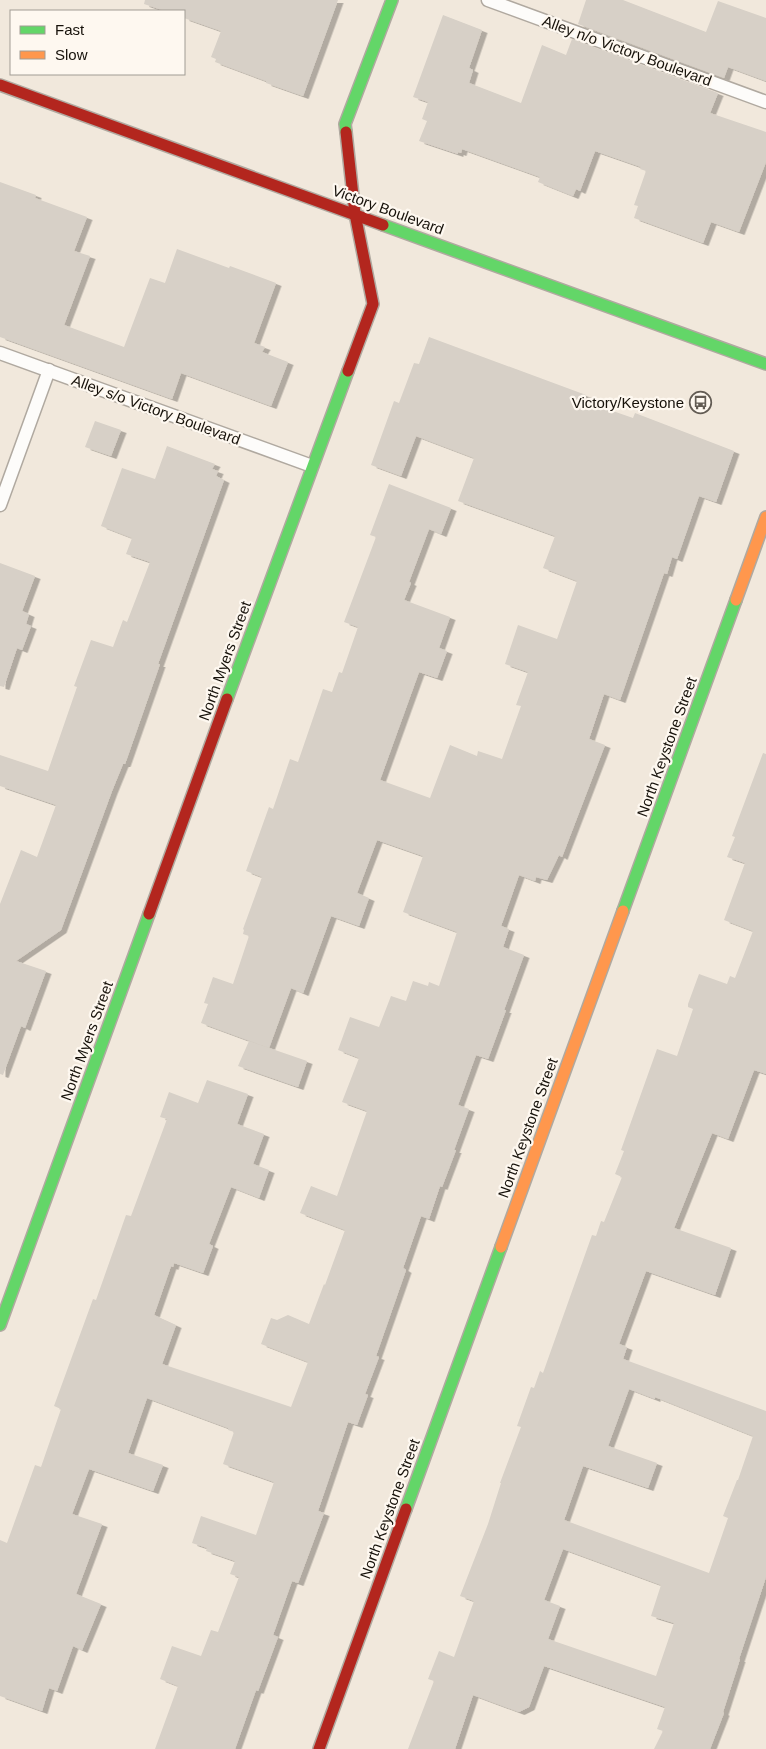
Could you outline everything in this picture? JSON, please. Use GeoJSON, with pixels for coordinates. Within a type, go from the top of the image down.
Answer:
{"type":"FeatureCollection","features":[{"type":"Feature","properties":{"kind":"street","name":"North Myers Street"},"geometry":{"type":"LineString","coordinates":[[0,1325],[312,466],[373,304],[355,214],[344,124],[392,0]]}},
{"type":"Feature","properties":{"kind":"street","name":"Victory Boulevard"},"geometry":{"type":"LineString","coordinates":[[0,84],[766,364]]}},
{"type":"Feature","properties":{"kind":"street","name":"North Keystone Street"},"geometry":{"type":"LineString","coordinates":[[319,1749],[766,517]]}},
{"type":"Feature","properties":{"kind":"lane","name":"Alley n/o Victory Boulevard"},"geometry":{"type":"LineString","coordinates":[[488,0],[766,102]]}},
{"type":"Feature","properties":{"kind":"lane","name":"Alley s/o Victory Boulevard"},"geometry":{"type":"LineString","coordinates":[[0,353],[312,466]]}},
{"type":"Feature","properties":{"kind":"lane"},"geometry":{"type":"LineString","coordinates":[[0,505],[49,370]]}},
{"type":"Feature","properties":{"kind":"building"},"geometry":{"type":"Polygon","coordinates":[[[145,0],[338,0],[303,96],[215,62],[216,59],[211,57],[221,31],[185,18],[185,10],[162,10],[144,4],[145,0]]]}},
{"type":"Feature","properties":{"kind":"building"},"geometry":{"type":"Polygon","coordinates":[[[586,0],[623,0],[706,32],[718,1],[766,18],[766,81],[728,67],[724,78],[578,24],[586,0]]]}},
{"type":"Feature","properties":{"kind":"building"},"geometry":{"type":"Polygon","coordinates":[[[443,15],[482,30],[469,68],[473,70],[469,83],[521,103],[542,45],[566,55],[572,39],[718,93],[710,113],[766,132],[766,162],[739,232],[711,222],[703,243],[634,218],[638,206],[634,205],[646,171],[640,169],[641,167],[595,151],[580,191],[576,189],[573,196],[538,182],[540,177],[462,149],[461,153],[458,152],[458,154],[419,141],[427,121],[422,119],[428,102],[413,97],[443,15]]]}},
{"type":"Feature","properties":{"kind":"building"},"geometry":{"type":"Polygon","coordinates":[[[0,182],[36,195],[35,198],[87,217],[74,251],[90,256],[64,325],[124,347],[150,278],[165,283],[177,249],[276,283],[254,343],[265,347],[262,352],[288,362],[271,406],[181,373],[172,399],[0,337],[0,182]]]}},
{"type":"Feature","properties":{"kind":"building"},"geometry":{"type":"Polygon","coordinates":[[[429,337],[586,395],[584,401],[633,418],[635,413],[734,451],[716,502],[699,496],[677,559],[672,557],[667,574],[664,573],[620,700],[604,694],[589,739],[605,745],[562,857],[559,855],[547,880],[536,877],[535,881],[519,875],[501,926],[509,929],[503,947],[524,955],[488,1059],[476,1055],[458,1105],[469,1109],[454,1150],[456,1150],[442,1187],[440,1186],[429,1219],[421,1216],[403,1268],[406,1270],[376,1356],[379,1357],[365,1394],[368,1395],[357,1425],[348,1422],[318,1511],[324,1513],[298,1583],[292,1581],[273,1635],[278,1637],[258,1691],[256,1690],[235,1749],[155,1749],[178,1686],[160,1679],[172,1646],[201,1656],[211,1630],[218,1632],[239,1577],[230,1574],[235,1561],[206,1551],[207,1548],[192,1543],[201,1516],[256,1535],[274,1482],[223,1464],[234,1432],[228,1430],[228,1428],[147,1398],[128,1453],[163,1465],[153,1491],[89,1469],[72,1514],[102,1524],[76,1594],[101,1604],[82,1650],[73,1646],[57,1691],[49,1688],[42,1711],[0,1696],[0,1540],[7,1543],[35,1465],[41,1467],[61,1409],[54,1406],[93,1299],[96,1300],[126,1215],[131,1216],[167,1119],[160,1117],[169,1092],[198,1103],[207,1080],[248,1094],[237,1124],[264,1134],[253,1164],[269,1170],[259,1198],[231,1187],[209,1244],[213,1246],[203,1273],[174,1263],[173,1267],[171,1266],[154,1315],[176,1325],[162,1364],[291,1407],[308,1362],[261,1344],[271,1318],[277,1320],[288,1315],[309,1324],[345,1230],[300,1213],[311,1186],[337,1196],[367,1111],[342,1102],[359,1058],[338,1050],[350,1017],[379,1027],[391,996],[406,1001],[413,981],[428,986],[429,982],[439,986],[457,932],[403,912],[423,856],[377,840],[357,893],[369,898],[359,926],[331,916],[303,993],[291,988],[269,1048],[201,1023],[208,1004],[204,1003],[213,977],[233,984],[249,936],[243,934],[243,929],[262,877],[246,871],[269,807],[273,809],[290,759],[298,762],[323,689],[332,692],[339,672],[342,673],[358,627],[344,622],[376,537],[370,535],[389,484],[451,508],[441,534],[429,529],[404,600],[450,617],[439,648],[447,651],[437,678],[419,672],[380,780],[430,798],[450,745],[477,756],[478,751],[502,759],[521,706],[516,705],[528,672],[505,664],[518,625],[557,639],[577,581],[543,568],[555,536],[458,501],[474,458],[416,436],[401,476],[371,465],[394,401],[399,403],[414,363],[419,364],[429,337]]]}},
{"type":"Feature","properties":{"kind":"building"},"geometry":{"type":"Polygon","coordinates":[[[95,421],[121,430],[111,456],[85,447],[95,421]]]}},
{"type":"Feature","properties":{"kind":"building"},"geometry":{"type":"Polygon","coordinates":[[[167,446],[215,464],[212,469],[218,471],[216,476],[224,480],[158,664],[160,664],[125,764],[123,764],[112,791],[61,930],[16,961],[46,971],[25,1028],[21,1026],[3,1075],[0,1074],[0,904],[21,850],[37,857],[56,805],[0,786],[0,755],[48,771],[77,687],[74,686],[91,640],[113,647],[123,620],[127,622],[150,562],[126,554],[132,538],[101,526],[122,468],[155,479],[167,446]]]}},
{"type":"Feature","properties":{"kind":"building"},"geometry":{"type":"Polygon","coordinates":[[[0,563],[35,576],[22,611],[29,614],[26,624],[31,626],[22,650],[17,648],[4,687],[0,686],[0,563]]]}},
{"type":"Feature","properties":{"kind":"building"},"geometry":{"type":"Polygon","coordinates":[[[763,753],[766,754],[766,1074],[754,1070],[728,1139],[712,1133],[674,1228],[731,1248],[715,1295],[646,1271],[619,1344],[627,1347],[623,1359],[766,1411],[766,1577],[739,1659],[724,1713],[710,1749],[654,1749],[663,1731],[657,1729],[665,1707],[544,1666],[529,1707],[519,1712],[473,1695],[455,1749],[408,1749],[434,1681],[428,1679],[439,1651],[454,1657],[474,1601],[460,1596],[488,1524],[500,1483],[521,1427],[517,1426],[531,1387],[534,1388],[540,1371],[543,1373],[592,1235],[596,1236],[601,1221],[604,1222],[622,1177],[615,1174],[624,1151],[621,1150],[657,1049],[677,1056],[693,1009],[688,1007],[688,1004],[699,974],[727,984],[730,976],[735,978],[753,931],[724,920],[745,863],[727,857],[735,837],[732,836],[763,753]],[[629,1389],[608,1446],[657,1463],[648,1488],[583,1466],[564,1520],[709,1573],[728,1518],[723,1516],[753,1436],[655,1397],[655,1399],[629,1389]],[[563,1549],[544,1600],[560,1606],[548,1639],[656,1676],[674,1623],[651,1616],[661,1585],[563,1549]]]}},
{"type":"Feature","properties":{"kind":"building"},"geometry":{"type":"Polygon","coordinates":[[[249,1041],[307,1061],[298,1087],[238,1066],[249,1041]]]}},
{"type":"Feature","properties":{"kind":"traffic: fast"},"geometry":{"type":"LineString","coordinates":[[346,132],[345,124],[392,0]]}},
{"type":"Feature","properties":{"kind":"traffic: fast"},"geometry":{"type":"LineString","coordinates":[[383,225],[766,364]]}},
{"type":"Feature","properties":{"kind":"traffic: fast"},"geometry":{"type":"LineString","coordinates":[[227,699],[348,371]]}},
{"type":"Feature","properties":{"kind":"traffic: fast"},"geometry":{"type":"LineString","coordinates":[[623,911],[736,600]]}},
{"type":"Feature","properties":{"kind":"traffic: fast"},"geometry":{"type":"LineString","coordinates":[[0,1325],[149,914]]}},
{"type":"Feature","properties":{"kind":"traffic: fast"},"geometry":{"type":"LineString","coordinates":[[406,1509],[501,1247]]}},
{"type":"Feature","properties":{"kind":"traffic: slow"},"geometry":{"type":"LineString","coordinates":[[736,600],[766,517]]}},
{"type":"Feature","properties":{"kind":"traffic: slow"},"geometry":{"type":"LineString","coordinates":[[501,1247],[623,911]]}},
{"type":"Feature","properties":{"kind":"traffic: jam"},"geometry":{"type":"LineString","coordinates":[[0,85],[383,225]]}},
{"type":"Feature","properties":{"kind":"traffic: jam"},"geometry":{"type":"LineString","coordinates":[[346,132],[355,214],[373,304],[348,371]]}},
{"type":"Feature","properties":{"kind":"traffic: jam"},"geometry":{"type":"LineString","coordinates":[[149,914],[227,699]]}},
{"type":"Feature","properties":{"kind":"traffic: jam"},"geometry":{"type":"LineString","coordinates":[[319,1749],[406,1509]]}},
{"type":"Feature","properties":{"kind":"place","name":"Victory/Keystone"},"geometry":{"type":"Point","coordinates":[700,403]}}]}
